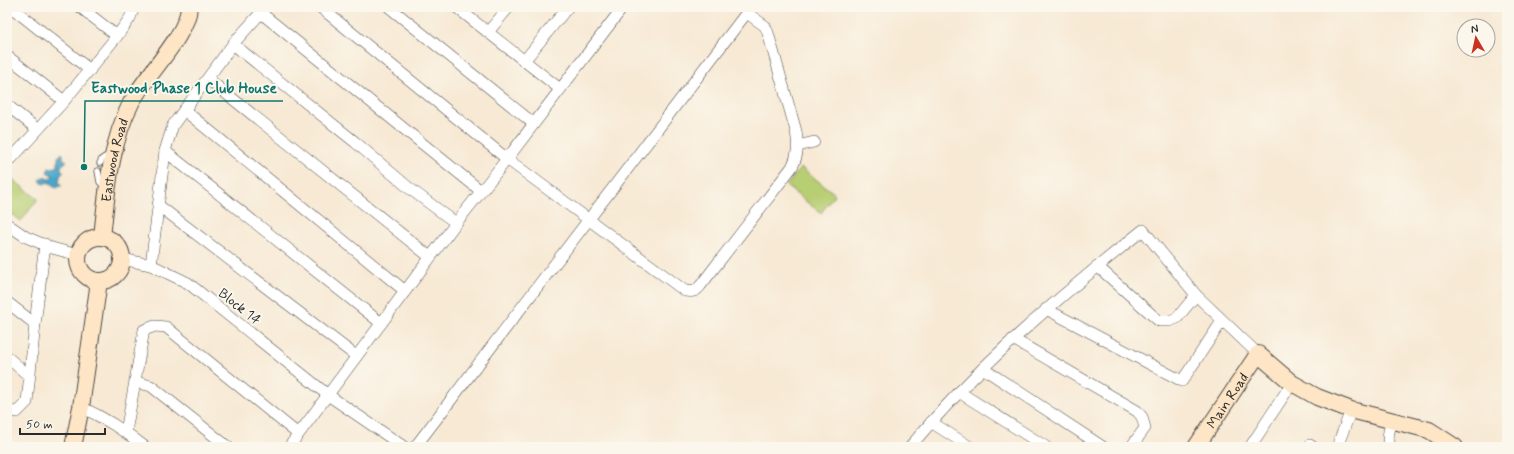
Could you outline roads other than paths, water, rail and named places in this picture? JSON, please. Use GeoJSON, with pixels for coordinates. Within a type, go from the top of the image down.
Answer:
{"type":"FeatureCollection","features":[{"type":"Feature","properties":{"kind":"main road","name":"Eastwood Road"},"geometry":{"type":"LineString","coordinates":[[102,237],[114,152],[122,126],[131,104],[143,82],[181,31],[191,9]]}},
{"type":"Feature","properties":{"kind":"main road"},"geometry":{"type":"LineString","coordinates":[[102,237],[112,240],[117,244],[120,248],[122,259],[120,269],[113,277],[109,280],[98,281],[84,275],[78,265],[78,255],[84,243],[90,239],[102,237]]}},
{"type":"Feature","properties":{"kind":"main road"},"geometry":{"type":"LineString","coordinates":[[73,447],[81,407],[98,281]]}},
{"type":"Feature","properties":{"kind":"main road"},"geometry":{"type":"LineString","coordinates":[[1258,354],[1292,383],[1317,397],[1351,410],[1429,430],[1455,447]]}},
{"type":"Feature","properties":{"kind":"main road","name":"Main Road"},"geometry":{"type":"LineString","coordinates":[[1196,447],[1258,354]]}},
{"type":"Feature","properties":{"kind":"street"},"geometry":{"type":"LineString","coordinates":[[11,7],[90,70]]}},
{"type":"Feature","properties":{"kind":"street"},"geometry":{"type":"LineString","coordinates":[[80,7],[117,36]]}},
{"type":"Feature","properties":{"kind":"street"},"geometry":{"type":"LineString","coordinates":[[7,160],[12,158],[90,70],[130,18],[133,7]]}},
{"type":"Feature","properties":{"kind":"street"},"geometry":{"type":"LineString","coordinates":[[320,7],[507,159],[589,220],[685,290],[696,291],[792,166],[795,161],[798,146],[796,131],[768,33],[765,26],[749,10],[589,220],[415,447]]}},
{"type":"Feature","properties":{"kind":"street"},"geometry":{"type":"LineString","coordinates":[[389,7],[533,124]]}},
{"type":"Feature","properties":{"kind":"street"},"geometry":{"type":"LineString","coordinates":[[488,32],[509,7]]}},
{"type":"Feature","properties":{"kind":"street"},"geometry":{"type":"LineString","coordinates":[[524,61],[568,7]]}},
{"type":"Feature","properties":{"kind":"street"},"geometry":{"type":"LineString","coordinates":[[289,447],[456,223],[507,159],[623,7]]}},
{"type":"Feature","properties":{"kind":"street"},"geometry":{"type":"LineString","coordinates":[[458,8],[560,89]]}},
{"type":"Feature","properties":{"kind":"street"},"geometry":{"type":"LineString","coordinates":[[151,265],[165,152],[173,125],[234,44],[263,10],[481,191]]}},
{"type":"Feature","properties":{"kind":"street"},"geometry":{"type":"LineString","coordinates":[[234,44],[355,142],[409,188],[456,223]]}},
{"type":"Feature","properties":{"kind":"street"},"geometry":{"type":"LineString","coordinates":[[7,56],[64,101]]}},
{"type":"Feature","properties":{"kind":"street"},"geometry":{"type":"LineString","coordinates":[[208,79],[430,258]]}},
{"type":"Feature","properties":{"kind":"street"},"geometry":{"type":"LineString","coordinates":[[7,105],[37,129]]}},
{"type":"Feature","properties":{"kind":"street"},"geometry":{"type":"LineString","coordinates":[[184,110],[406,291]]}},
{"type":"Feature","properties":{"kind":"street"},"geometry":{"type":"LineString","coordinates":[[798,146],[814,142]]}},
{"type":"Feature","properties":{"kind":"street"},"geometry":{"type":"LineString","coordinates":[[165,152],[381,323]]}},
{"type":"Feature","properties":{"kind":"street"},"geometry":{"type":"LineString","coordinates":[[158,206],[356,356]]}},
{"type":"Feature","properties":{"kind":"street"},"geometry":{"type":"LineString","coordinates":[[7,224],[26,237],[52,248],[78,255]]}},
{"type":"Feature","properties":{"kind":"street"},"geometry":{"type":"LineString","coordinates":[[910,447],[959,392],[1013,339],[1097,266],[1143,230],[1196,295],[1258,354]]}},
{"type":"Feature","properties":{"kind":"street"},"geometry":{"type":"LineString","coordinates":[[7,411],[17,412],[27,402],[45,244]]}},
{"type":"Feature","properties":{"kind":"street","name":"Block 14"},"geometry":{"type":"LineString","coordinates":[[122,259],[151,265],[188,284],[328,395],[404,447]]}},
{"type":"Feature","properties":{"kind":"street"},"geometry":{"type":"LineString","coordinates":[[1097,266],[1159,321],[1168,321],[1177,318],[1196,295]]}},
{"type":"Feature","properties":{"kind":"street"},"geometry":{"type":"LineString","coordinates":[[7,302],[35,324]]}},
{"type":"Feature","properties":{"kind":"street"},"geometry":{"type":"LineString","coordinates":[[1046,309],[1182,381],[1222,321]]}},
{"type":"Feature","properties":{"kind":"street"},"geometry":{"type":"LineString","coordinates":[[126,432],[144,330],[155,326],[166,327],[298,434]]}},
{"type":"Feature","properties":{"kind":"street"},"geometry":{"type":"LineString","coordinates":[[1013,339],[1137,411],[1142,417],[1145,428],[1131,447]]}},
{"type":"Feature","properties":{"kind":"street"},"geometry":{"type":"LineString","coordinates":[[7,358],[29,376]]}},
{"type":"Feature","properties":{"kind":"street"},"geometry":{"type":"LineString","coordinates":[[984,369],[1103,447]]}},
{"type":"Feature","properties":{"kind":"street"},"geometry":{"type":"LineString","coordinates":[[136,382],[151,386],[228,447]]}},
{"type":"Feature","properties":{"kind":"street"},"geometry":{"type":"LineString","coordinates":[[1250,447],[1292,383]]}},
{"type":"Feature","properties":{"kind":"street"},"geometry":{"type":"LineString","coordinates":[[959,392],[1046,447]]}},
{"type":"Feature","properties":{"kind":"street"},"geometry":{"type":"LineString","coordinates":[[81,407],[126,432],[145,447]]}},
{"type":"Feature","properties":{"kind":"street"},"geometry":{"type":"LineString","coordinates":[[1337,447],[1351,410]]}},
{"type":"Feature","properties":{"kind":"street"},"geometry":{"type":"LineString","coordinates":[[1391,447],[1388,442],[1388,437],[1392,421]]}},
{"type":"Feature","properties":{"kind":"street"},"geometry":{"type":"LineString","coordinates":[[931,422],[970,447]]}},
{"type":"Feature","properties":{"kind":"lane"},"geometry":{"type":"LineString","coordinates":[[100,163],[102,159],[114,152]]}},
{"type":"Feature","properties":{"kind":"lane"},"geometry":{"type":"LineString","coordinates":[[98,172],[100,182],[108,190]]}},
{"type":"Feature","properties":{"kind":"water"},"geometry":{"type":"Polygon","coordinates":[[[62,153],[63,159],[67,161],[61,166],[61,169],[64,172],[60,176],[59,183],[62,185],[57,188],[48,182],[44,184],[40,179],[43,177],[49,179],[53,176],[47,172],[49,168],[57,167],[58,157],[62,153]]]}},
{"type":"Feature","properties":{"kind":"place","name":"Eastwood Phase 1 Club House"},"geometry":{"type":"Point","coordinates":[84,167]}}]}
